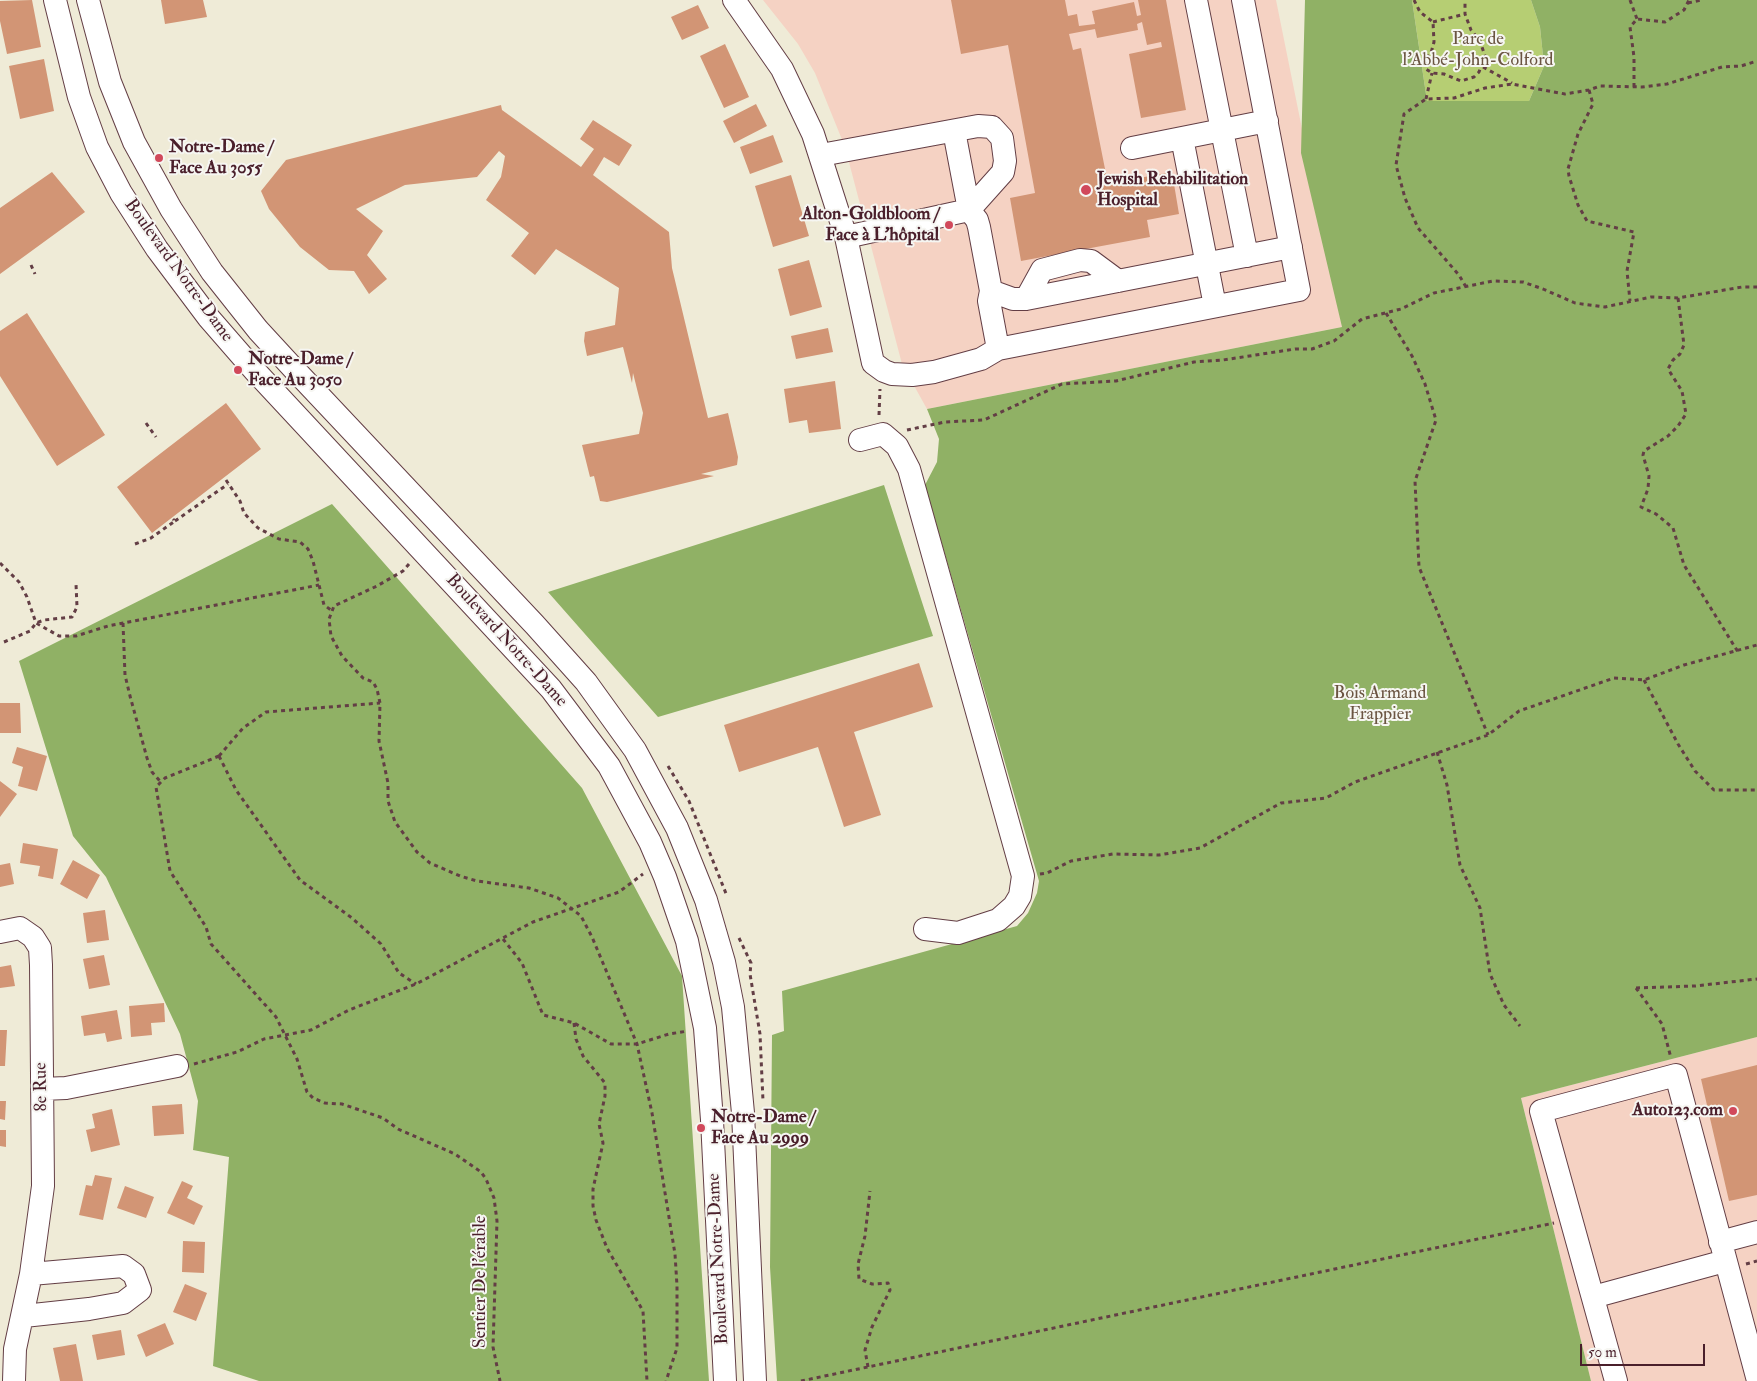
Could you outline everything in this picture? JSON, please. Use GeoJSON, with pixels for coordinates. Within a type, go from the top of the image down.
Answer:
{"type":"FeatureCollection","features":[{"type":"Feature","properties":{"kind":"street","name":"Boulevard Notre-Dame"},"geometry":{"type":"LineString","coordinates":[[55,0],[79,97],[97,147],[121,193],[157,249],[208,317],[254,372],[551,689],[609,766],[647,836],[665,877],[687,941],[705,1028],[712,1120],[724,1381]]}},
{"type":"Feature","properties":{"kind":"street","name":"Boulevard Notre-Dame"},"geometry":{"type":"LineString","coordinates":[[88,0],[110,82],[134,142],[171,210],[212,272],[252,322],[293,368],[536,625],[586,682],[635,750],[677,828],[706,900],[724,962],[733,1007],[743,1113],[755,1381]]}},
{"type":"Feature","properties":{"kind":"street"},"geometry":{"type":"LineString","coordinates":[[734,0],[782,69],[821,155],[846,237],[878,367],[902,375],[921,374],[981,360],[998,349],[1299,290],[1242,0]]}},
{"type":"Feature","properties":{"kind":"street"},"geometry":{"type":"LineString","coordinates":[[1196,0],[1247,256]]}},
{"type":"Feature","properties":{"kind":"street"},"geometry":{"type":"LineString","coordinates":[[1132,148],[1267,121]]}},
{"type":"Feature","properties":{"kind":"street"},"geometry":{"type":"LineString","coordinates":[[821,155],[989,126],[997,130],[1002,138],[1005,161],[1003,172],[969,210],[846,237]]}},
{"type":"Feature","properties":{"kind":"street"},"geometry":{"type":"LineString","coordinates":[[954,131],[969,210],[976,220],[978,227],[991,291],[989,301],[998,349]]}},
{"type":"Feature","properties":{"kind":"street"},"geometry":{"type":"LineString","coordinates":[[1182,138],[1215,306]]}},
{"type":"Feature","properties":{"kind":"street"},"geometry":{"type":"LineString","coordinates":[[991,291],[1013,299],[1026,299],[1042,270],[1080,260],[1091,261],[1118,282],[1291,247]]}},
{"type":"Feature","properties":{"kind":"street"},"geometry":{"type":"LineString","coordinates":[[860,440],[883,434],[897,446],[909,469],[1023,876],[1023,886],[1017,901],[998,920],[958,933],[925,929]]}},
{"type":"Feature","properties":{"kind":"street","name":"8e Rue"},"geometry":{"type":"LineString","coordinates":[[0,932],[20,928],[33,936],[40,948],[43,1186],[24,1316],[15,1349],[14,1381]]}},
{"type":"Feature","properties":{"kind":"street"},"geometry":{"type":"LineString","coordinates":[[42,1088],[66,1088],[182,1066]]}},
{"type":"Feature","properties":{"kind":"street"},"geometry":{"type":"LineString","coordinates":[[1616,1381],[1541,1111],[1676,1075],[1757,1377]]}},
{"type":"Feature","properties":{"kind":"street"},"geometry":{"type":"LineString","coordinates":[[1593,1297],[1723,1251],[1757,1232]]}},
{"type":"Feature","properties":{"kind":"street"},"geometry":{"type":"LineString","coordinates":[[24,1316],[123,1303],[140,1290],[134,1274],[123,1266],[31,1274]]}},
{"type":"Feature","properties":{"kind":"path"},"geometry":{"type":"LineString","coordinates":[[1414,0],[1420,12],[1433,22]]}},
{"type":"Feature","properties":{"kind":"path"},"geometry":{"type":"LineString","coordinates":[[1433,22],[1433,48],[1425,63],[1426,69],[1432,73],[1444,74],[1461,81],[1474,77],[1483,67],[1484,48],[1471,30],[1466,14],[1465,0]]}},
{"type":"Feature","properties":{"kind":"path"},"geometry":{"type":"LineString","coordinates":[[1630,0],[1637,19]]}},
{"type":"Feature","properties":{"kind":"path"},"geometry":{"type":"LineString","coordinates":[[1637,19],[1665,22],[1684,10],[1689,2],[1701,0]]}},
{"type":"Feature","properties":{"kind":"path"},"geometry":{"type":"LineString","coordinates":[[1433,22],[1466,14]]}},
{"type":"Feature","properties":{"kind":"path"},"geometry":{"type":"LineString","coordinates":[[1634,87],[1634,57],[1630,27],[1637,19]]}},
{"type":"Feature","properties":{"kind":"path"},"geometry":{"type":"LineString","coordinates":[[1466,287],[1459,275],[1418,228],[1399,180],[1396,165],[1404,114],[1426,99],[1454,98],[1485,88],[1512,84],[1565,94],[1590,90],[1600,86],[1634,87],[1667,84],[1722,67],[1742,66],[1757,61]]}},
{"type":"Feature","properties":{"kind":"path"},"geometry":{"type":"LineString","coordinates":[[1483,67],[1512,84]]}},
{"type":"Feature","properties":{"kind":"path"},"geometry":{"type":"LineString","coordinates":[[1426,99],[1432,73]]}},
{"type":"Feature","properties":{"kind":"path"},"geometry":{"type":"LineString","coordinates":[[1590,90],[1593,104],[1578,134],[1568,169],[1569,176],[1578,205],[1587,221],[1634,232],[1627,270],[1630,302]]}},
{"type":"Feature","properties":{"kind":"path"},"geometry":{"type":"LineString","coordinates":[[31,265],[36,274]]}},
{"type":"Feature","properties":{"kind":"path"},"geometry":{"type":"LineString","coordinates":[[878,367],[880,386],[879,409],[883,434],[945,422],[984,420],[1062,384],[1116,381],[1194,362],[1223,360],[1295,349],[1312,349],[1334,341],[1362,319],[1401,309],[1434,293],[1493,281],[1522,282],[1584,305],[1604,307],[1651,297],[1678,298],[1742,287],[1757,287]]}},
{"type":"Feature","properties":{"kind":"path"},"geometry":{"type":"LineString","coordinates":[[1678,298],[1684,345],[1668,369],[1682,391],[1686,414],[1673,431],[1644,452],[1643,455],[1649,476],[1648,489],[1641,507],[1656,514],[1673,528],[1684,565],[1738,652]]}},
{"type":"Feature","properties":{"kind":"path"},"geometry":{"type":"LineString","coordinates":[[1386,313],[1412,356],[1425,384],[1436,420],[1415,481],[1415,518],[1419,567],[1488,735]]}},
{"type":"Feature","properties":{"kind":"path"},"geometry":{"type":"LineString","coordinates":[[146,423],[156,437]]}},
{"type":"Feature","properties":{"kind":"path"},"geometry":{"type":"LineString","coordinates":[[135,544],[151,538],[227,482],[240,501],[244,513],[258,528],[279,539],[304,544],[313,561],[324,605],[330,610]]}},
{"type":"Feature","properties":{"kind":"path"},"geometry":{"type":"LineString","coordinates":[[411,560],[403,571],[356,597],[340,602],[330,610],[329,629],[334,645],[363,678],[373,682],[380,703],[379,742],[388,783],[388,801],[395,822],[416,852],[430,862],[460,876],[542,891],[574,909],[581,916],[592,937],[637,1044],[652,1112],[675,1254],[677,1348],[666,1381]]}},
{"type":"Feature","properties":{"kind":"path"},"geometry":{"type":"LineString","coordinates":[[0,563],[19,582],[27,596],[36,623],[59,636],[76,636],[123,623],[319,585]]}},
{"type":"Feature","properties":{"kind":"path"},"geometry":{"type":"LineString","coordinates":[[4,642],[30,631],[36,623],[72,617],[77,607],[76,584]]}},
{"type":"Feature","properties":{"kind":"path"},"geometry":{"type":"LineString","coordinates":[[123,623],[125,675],[147,758],[152,772],[160,781],[219,756],[251,721],[266,712],[380,703]]}},
{"type":"Feature","properties":{"kind":"path"},"geometry":{"type":"LineString","coordinates":[[1023,876],[1047,873],[1070,861],[1113,854],[1158,855],[1200,848],[1281,803],[1326,798],[1355,782],[1488,735],[1519,711],[1614,678],[1644,680],[1684,665],[1738,652],[1757,645]]}},
{"type":"Feature","properties":{"kind":"path"},"geometry":{"type":"LineString","coordinates":[[1644,680],[1678,744],[1695,771],[1714,790],[1757,790]]}},
{"type":"Feature","properties":{"kind":"path"},"geometry":{"type":"LineString","coordinates":[[1437,752],[1447,785],[1460,865],[1480,908],[1490,974],[1504,1006],[1520,1026]]}},
{"type":"Feature","properties":{"kind":"path"},"geometry":{"type":"LineString","coordinates":[[219,756],[236,790],[300,880],[352,918],[381,944],[399,973],[416,984]]}},
{"type":"Feature","properties":{"kind":"path","name":"Sentier De l'érable"},"geometry":{"type":"LineString","coordinates":[[160,781],[155,792],[170,871],[206,927],[211,944],[276,1016],[283,1034],[291,1043],[303,1083],[313,1098],[319,1102],[350,1106],[383,1118],[398,1129],[455,1154],[481,1172],[486,1179],[494,1198],[497,1221],[493,1347],[500,1381]]}},
{"type":"Feature","properties":{"kind":"path"},"geometry":{"type":"LineString","coordinates":[[717,868],[727,898]]}},
{"type":"Feature","properties":{"kind":"path"},"geometry":{"type":"LineString","coordinates":[[182,1066],[237,1052],[244,1046],[283,1034],[311,1030],[349,1010],[416,984],[462,958],[534,922],[619,892],[646,873]]}},
{"type":"Feature","properties":{"kind":"path"},"geometry":{"type":"LineString","coordinates":[[737,934],[751,963],[750,974],[760,1034]]}},
{"type":"Feature","properties":{"kind":"path"},"geometry":{"type":"LineString","coordinates":[[503,939],[528,975],[540,1012],[574,1023],[611,1044],[637,1044],[669,1034],[694,1030]]}},
{"type":"Feature","properties":{"kind":"path"},"geometry":{"type":"LineString","coordinates":[[1676,1075],[1662,1024],[1636,988],[1695,986],[1757,979]]}},
{"type":"Feature","properties":{"kind":"path"},"geometry":{"type":"LineString","coordinates":[[574,1023],[576,1038],[583,1056],[605,1083],[605,1096],[599,1124],[603,1143],[593,1189],[593,1206],[596,1220],[607,1248],[643,1311],[646,1381]]}},
{"type":"Feature","properties":{"kind":"path"},"geometry":{"type":"LineString","coordinates":[[868,1367],[866,1350],[872,1326],[890,1290],[888,1283],[872,1284],[859,1279],[858,1264],[865,1236],[870,1191]]}},
{"type":"Feature","properties":{"kind":"path"},"geometry":{"type":"LineString","coordinates":[[801,1381],[1571,1220]]}},
{"type":"Feature","properties":{"kind":"shaded area","name":"Jewish Rehabilitation Hospital"},"geometry":{"type":"Polygon","coordinates":[[[763,0],[1276,0],[1342,327],[927,409],[902,364],[845,147],[815,73],[798,44],[763,0]]]}},
{"type":"Feature","properties":{"kind":"shaded area"},"geometry":{"type":"Polygon","coordinates":[[[1757,1037],[1757,1381],[1591,1381],[1521,1098],[1757,1037]]]}},
{"type":"Feature","properties":{"kind":"green space","name":"Bois Armand Frappier"},"geometry":{"type":"Polygon","coordinates":[[[1305,0],[1412,0],[1427,101],[1529,101],[1544,66],[1540,27],[1531,0],[1757,0],[1757,1037],[1521,1098],[1591,1381],[777,1381],[770,1267],[772,1035],[784,1031],[782,991],[1017,926],[1028,913],[1037,893],[1039,881],[925,485],[937,462],[939,439],[927,409],[1342,327],[1301,153],[1305,0]]]}},
{"type":"Feature","properties":{"kind":"green space","name":"Parc de l'Abbé-John-Colford"},"geometry":{"type":"Polygon","coordinates":[[[1412,0],[1531,0],[1540,27],[1544,66],[1529,101],[1427,101],[1412,0]]]}},
{"type":"Feature","properties":{"kind":"green space"},"geometry":{"type":"Polygon","coordinates":[[[884,485],[933,636],[658,717],[548,592],[884,485]]]}},
{"type":"Feature","properties":{"kind":"green space"},"geometry":{"type":"Polygon","coordinates":[[[332,504],[582,788],[682,976],[709,1381],[259,1381],[213,1366],[229,1157],[193,1150],[198,1101],[180,1034],[106,877],[73,836],[19,661],[332,504]]]}},
{"type":"Feature","properties":{"kind":"building"},"geometry":{"type":"Polygon","coordinates":[[[32,0],[41,47],[7,54],[0,21],[0,1],[32,0]]]}},
{"type":"Feature","properties":{"kind":"building"},"geometry":{"type":"Polygon","coordinates":[[[161,0],[203,0],[207,17],[165,24],[161,0]]]}},
{"type":"Feature","properties":{"kind":"building"},"geometry":{"type":"Polygon","coordinates":[[[951,0],[1065,0],[1068,16],[1077,14],[1079,26],[1095,24],[1092,11],[1134,2],[1137,16],[1141,15],[1138,0],[1166,0],[1186,110],[1141,118],[1129,54],[1162,47],[1161,42],[1147,45],[1142,22],[1137,24],[1138,30],[1097,38],[1095,29],[1069,34],[1073,50],[1081,48],[1107,179],[1139,173],[1139,178],[1172,172],[1179,214],[1147,220],[1150,237],[1021,261],[1010,198],[1035,193],[1008,45],[961,54],[951,0]]]}},
{"type":"Feature","properties":{"kind":"building"},"geometry":{"type":"Polygon","coordinates":[[[698,5],[709,28],[682,40],[671,17],[698,5]]]}},
{"type":"Feature","properties":{"kind":"building"},"geometry":{"type":"Polygon","coordinates":[[[725,44],[749,97],[724,108],[700,56],[725,44]]]}},
{"type":"Feature","properties":{"kind":"building"},"geometry":{"type":"Polygon","coordinates":[[[44,59],[54,111],[20,119],[9,66],[44,59]]]}},
{"type":"Feature","properties":{"kind":"building"},"geometry":{"type":"Polygon","coordinates":[[[756,104],[767,126],[734,143],[723,121],[756,104]]]}},
{"type":"Feature","properties":{"kind":"building"},"geometry":{"type":"Polygon","coordinates":[[[501,105],[502,110],[581,167],[594,149],[580,139],[593,120],[632,145],[619,166],[604,157],[593,175],[669,232],[672,268],[708,418],[728,413],[738,457],[737,465],[701,474],[714,476],[607,502],[600,501],[594,476],[590,477],[582,445],[639,434],[643,413],[633,373],[632,383],[623,347],[587,356],[584,341],[585,332],[615,325],[619,288],[556,249],[535,275],[511,256],[529,233],[486,200],[501,177],[505,156],[499,151],[477,177],[405,185],[356,209],[383,231],[367,255],[387,279],[369,294],[354,271],[329,270],[300,247],[269,209],[261,191],[286,160],[501,105]]]}},
{"type":"Feature","properties":{"kind":"building"},"geometry":{"type":"Polygon","coordinates":[[[773,135],[783,162],[750,174],[740,147],[773,135]]]}},
{"type":"Feature","properties":{"kind":"building"},"geometry":{"type":"Polygon","coordinates":[[[52,172],[85,212],[0,274],[0,208],[52,172]]]}},
{"type":"Feature","properties":{"kind":"building"},"geometry":{"type":"Polygon","coordinates":[[[791,175],[809,236],[773,247],[755,186],[791,175]]]}},
{"type":"Feature","properties":{"kind":"building"},"geometry":{"type":"Polygon","coordinates":[[[809,260],[822,307],[790,316],[778,269],[809,260]]]}},
{"type":"Feature","properties":{"kind":"building"},"geometry":{"type":"Polygon","coordinates":[[[27,313],[105,435],[57,466],[0,376],[0,331],[27,313]]]}},
{"type":"Feature","properties":{"kind":"building"},"geometry":{"type":"Polygon","coordinates":[[[828,328],[833,352],[796,359],[791,336],[828,328]]]}},
{"type":"Feature","properties":{"kind":"building"},"geometry":{"type":"Polygon","coordinates":[[[835,381],[841,429],[809,433],[807,420],[789,423],[784,389],[835,381]]]}},
{"type":"Feature","properties":{"kind":"building"},"geometry":{"type":"Polygon","coordinates":[[[226,403],[261,449],[152,533],[117,487],[226,403]]]}},
{"type":"Feature","properties":{"kind":"building"},"geometry":{"type":"Polygon","coordinates":[[[919,663],[933,707],[854,732],[881,815],[844,827],[818,747],[739,772],[724,725],[919,663]]]}},
{"type":"Feature","properties":{"kind":"building"},"geometry":{"type":"Polygon","coordinates":[[[0,703],[20,703],[21,733],[0,733],[0,703]]]}},
{"type":"Feature","properties":{"kind":"building"},"geometry":{"type":"Polygon","coordinates":[[[17,747],[47,756],[37,791],[18,786],[23,767],[12,763],[17,747]]]}},
{"type":"Feature","properties":{"kind":"building"},"geometry":{"type":"Polygon","coordinates":[[[0,781],[17,794],[0,817],[0,781]]]}},
{"type":"Feature","properties":{"kind":"building"},"geometry":{"type":"Polygon","coordinates":[[[23,843],[58,849],[53,879],[38,876],[40,866],[20,863],[23,843]]]}},
{"type":"Feature","properties":{"kind":"building"},"geometry":{"type":"Polygon","coordinates":[[[73,860],[100,875],[87,899],[60,884],[73,860]]]}},
{"type":"Feature","properties":{"kind":"building"},"geometry":{"type":"Polygon","coordinates":[[[10,863],[14,884],[0,887],[0,865],[10,863]]]}},
{"type":"Feature","properties":{"kind":"building"},"geometry":{"type":"Polygon","coordinates":[[[105,910],[109,940],[87,943],[83,913],[105,910]]]}},
{"type":"Feature","properties":{"kind":"building"},"geometry":{"type":"Polygon","coordinates":[[[104,955],[110,985],[89,989],[83,959],[104,955]]]}},
{"type":"Feature","properties":{"kind":"building"},"geometry":{"type":"Polygon","coordinates":[[[11,965],[15,986],[0,988],[0,967],[11,965]]]}},
{"type":"Feature","properties":{"kind":"building"},"geometry":{"type":"Polygon","coordinates":[[[164,1003],[165,1022],[151,1023],[152,1035],[131,1037],[129,1006],[164,1003]]]}},
{"type":"Feature","properties":{"kind":"building"},"geometry":{"type":"Polygon","coordinates":[[[117,1010],[122,1039],[107,1042],[105,1033],[84,1036],[81,1016],[117,1010]]]}},
{"type":"Feature","properties":{"kind":"building"},"geometry":{"type":"Polygon","coordinates":[[[0,1030],[7,1030],[5,1066],[0,1066],[0,1030]]]}},
{"type":"Feature","properties":{"kind":"building","name":"Auto123.com"},"geometry":{"type":"Polygon","coordinates":[[[1757,1065],[1757,1195],[1729,1201],[1701,1079],[1757,1065]]]}},
{"type":"Feature","properties":{"kind":"building"},"geometry":{"type":"Polygon","coordinates":[[[0,1101],[6,1101],[5,1120],[0,1119],[0,1101]]]}},
{"type":"Feature","properties":{"kind":"building"},"geometry":{"type":"Polygon","coordinates":[[[182,1104],[184,1134],[154,1136],[152,1106],[182,1104]]]}},
{"type":"Feature","properties":{"kind":"building"},"geometry":{"type":"Polygon","coordinates":[[[112,1109],[120,1145],[91,1152],[86,1130],[95,1128],[92,1114],[112,1109]]]}},
{"type":"Feature","properties":{"kind":"building"},"geometry":{"type":"Polygon","coordinates":[[[0,1130],[6,1130],[6,1147],[0,1146],[0,1130]]]}},
{"type":"Feature","properties":{"kind":"building"},"geometry":{"type":"Polygon","coordinates":[[[95,1175],[112,1178],[103,1220],[79,1215],[86,1185],[92,1186],[95,1175]]]}},
{"type":"Feature","properties":{"kind":"building"},"geometry":{"type":"Polygon","coordinates":[[[182,1181],[193,1186],[187,1198],[203,1206],[194,1225],[167,1213],[182,1181]]]}},
{"type":"Feature","properties":{"kind":"building"},"geometry":{"type":"Polygon","coordinates":[[[125,1186],[154,1197],[146,1218],[117,1208],[125,1186]]]}},
{"type":"Feature","properties":{"kind":"building"},"geometry":{"type":"Polygon","coordinates":[[[183,1241],[205,1242],[204,1273],[182,1272],[183,1241]]]}},
{"type":"Feature","properties":{"kind":"building"},"geometry":{"type":"Polygon","coordinates":[[[185,1284],[207,1293],[196,1321],[173,1312],[185,1284]]]}},
{"type":"Feature","properties":{"kind":"building"},"geometry":{"type":"Polygon","coordinates":[[[165,1323],[174,1344],[146,1357],[137,1335],[165,1323]]]}},
{"type":"Feature","properties":{"kind":"building"},"geometry":{"type":"Polygon","coordinates":[[[121,1330],[125,1355],[97,1360],[92,1335],[121,1330]]]}},
{"type":"Feature","properties":{"kind":"building"},"geometry":{"type":"Polygon","coordinates":[[[76,1344],[83,1381],[60,1381],[53,1348],[76,1344]]]}},
{"type":"Feature","properties":{"kind":"place","name":"Notre-Dame / Face Au 3055"},"geometry":{"type":"Point","coordinates":[159,158]}},
{"type":"Feature","properties":{"kind":"place","name":"Jewish Rehabilitation Hospital"},"geometry":{"type":"Point","coordinates":[1086,190]}},
{"type":"Feature","properties":{"kind":"place","name":"Alton-Goldbloom / Face à L'hôpital"},"geometry":{"type":"Point","coordinates":[949,225]}},
{"type":"Feature","properties":{"kind":"place","name":"Notre-Dame / Face Au 3050"},"geometry":{"type":"Point","coordinates":[238,370]}},
{"type":"Feature","properties":{"kind":"place","name":"Auto123.com"},"geometry":{"type":"Point","coordinates":[1733,1111]}},
{"type":"Feature","properties":{"kind":"place","name":"Notre-Dame / Face Au 2999"},"geometry":{"type":"Point","coordinates":[701,1128]}}]}
